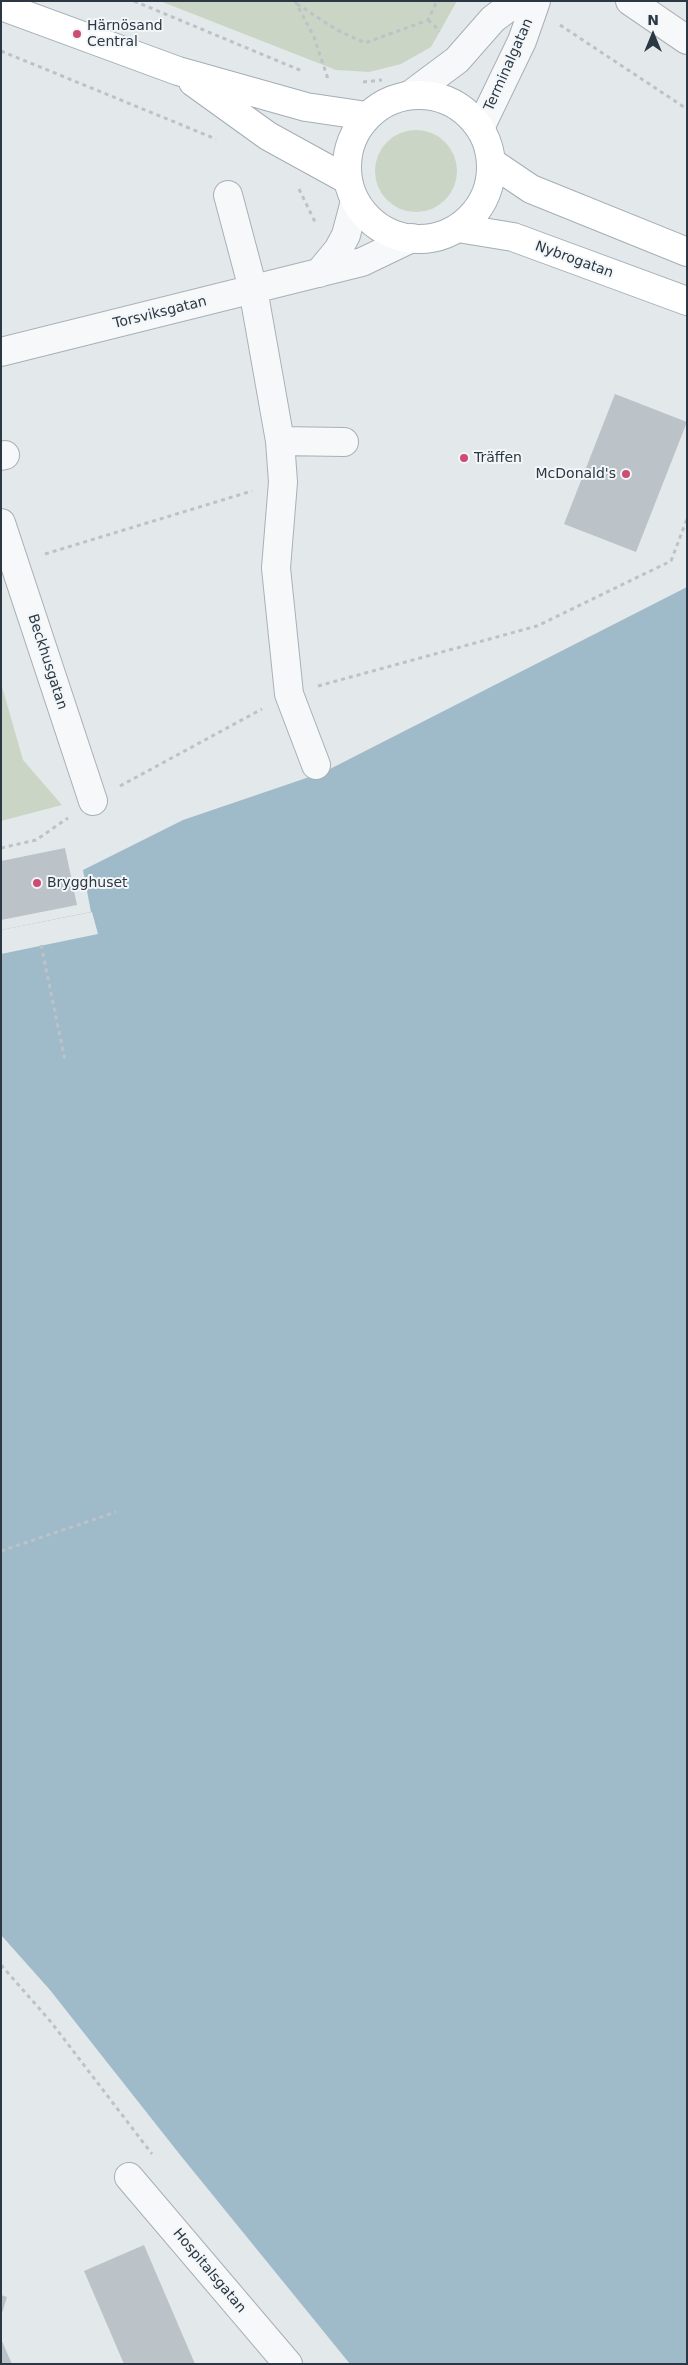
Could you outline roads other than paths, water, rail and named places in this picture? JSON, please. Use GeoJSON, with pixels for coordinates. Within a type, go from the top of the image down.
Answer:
{"type":"FeatureCollection","features":[{"type":"Feature","properties":{"kind":"main road"},"geometry":{"type":"LineString","coordinates":[[1,6],[178,71],[306,107],[367,116]]}},
{"type":"Feature","properties":{"kind":"main road"},"geometry":{"type":"LineString","coordinates":[[178,71],[268,136],[352,191]]}},
{"type":"Feature","properties":{"kind":"main road"},"geometry":{"type":"LineString","coordinates":[[410,95],[430,95],[450,101],[467,112],[480,128],[488,144],[491,162],[488,188],[477,210],[458,228],[436,237],[412,238],[389,233],[370,220],[352,191],[347,157],[354,135],[367,116],[387,102],[410,95]]}},
{"type":"Feature","properties":{"kind":"main road"},"geometry":{"type":"LineString","coordinates":[[491,162],[531,189],[687,252]]}},
{"type":"Feature","properties":{"kind":"main road","name":"Nybrogatan"},"geometry":{"type":"LineString","coordinates":[[458,228],[513,237],[687,301]]}},
{"type":"Feature","properties":{"kind":"street","name":"Terminalgatan"},"geometry":{"type":"LineString","coordinates":[[410,95],[456,60],[493,19],[517,1]]}},
{"type":"Feature","properties":{"kind":"street","name":"Terminalgatan"},"geometry":{"type":"LineString","coordinates":[[480,128],[522,41],[536,1]]}},
{"type":"Feature","properties":{"kind":"street"},"geometry":{"type":"LineString","coordinates":[[630,1],[687,40]]}},
{"type":"Feature","properties":{"kind":"street"},"geometry":{"type":"LineString","coordinates":[[318,273],[338,250],[346,234],[352,191]]}},
{"type":"Feature","properties":{"kind":"street"},"geometry":{"type":"LineString","coordinates":[[228,195],[253,289],[280,441],[284,482],[276,568],[289,694],[316,765]]}},
{"type":"Feature","properties":{"kind":"street","name":"Torsviksgatan"},"geometry":{"type":"LineString","coordinates":[[1,352],[362,262],[412,238]]}},
{"type":"Feature","properties":{"kind":"street"},"geometry":{"type":"LineString","coordinates":[[280,441],[344,442]]}},
{"type":"Feature","properties":{"kind":"street","name":"Beckhusgatan"},"geometry":{"type":"LineString","coordinates":[[1,523],[93,801]]}},
{"type":"Feature","properties":{"kind":"street","name":"Hospitalsgatan"},"geometry":{"type":"LineString","coordinates":[[130,2178],[288,2364]]}},
{"type":"Feature","properties":{"kind":"water"},"geometry":{"type":"Polygon","coordinates":[[[687,587],[687,2364],[350,2364],[181,2156],[50,1990],[1,1935],[1,930],[91,912],[83,870],[183,820],[324,772],[687,587]]]}},
{"type":"Feature","properties":{"kind":"place","name":"Härnösand Central"},"geometry":{"type":"Point","coordinates":[77,34]}},
{"type":"Feature","properties":{"kind":"place","name":"Träffen"},"geometry":{"type":"Point","coordinates":[464,458]}},
{"type":"Feature","properties":{"kind":"place","name":"McDonald's"},"geometry":{"type":"Point","coordinates":[626,474]}},
{"type":"Feature","properties":{"kind":"place","name":"Brygghuset"},"geometry":{"type":"Point","coordinates":[37,883]}}]}
